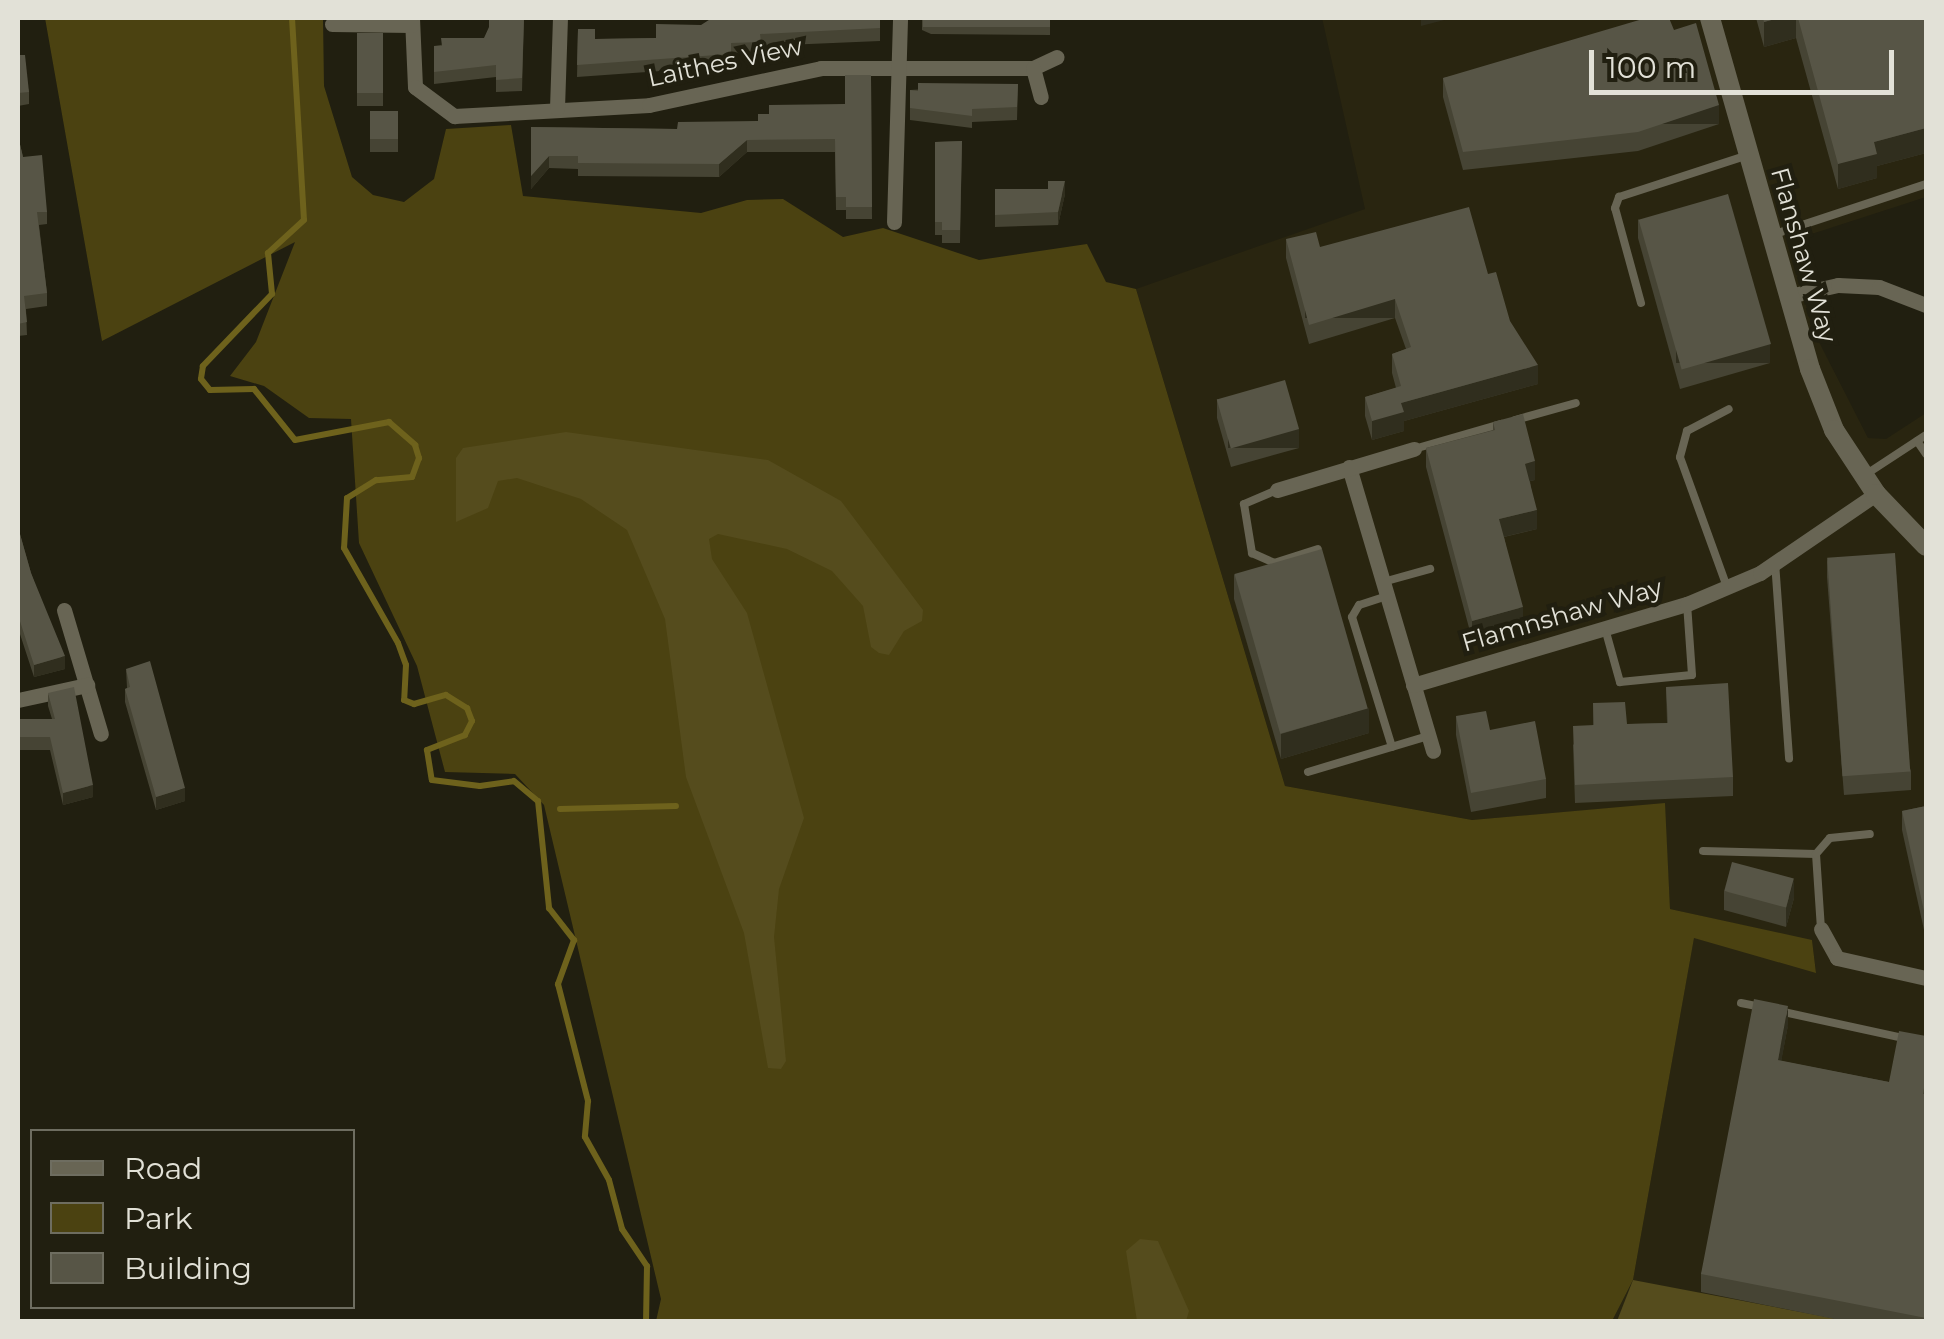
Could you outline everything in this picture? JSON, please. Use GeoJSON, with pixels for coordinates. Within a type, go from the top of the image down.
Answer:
{"type":"FeatureCollection","features":[{"type":"Feature","properties":{"kind":"street"},"geometry":{"type":"LineString","coordinates":[[556,108],[560,18]]}},
{"type":"Feature","properties":{"kind":"street"},"geometry":{"type":"LineString","coordinates":[[894,222],[904,67],[900,18]]}},
{"type":"Feature","properties":{"kind":"street","name":"Flanshaw Way"},"geometry":{"type":"LineString","coordinates":[[1710,18],[1789,296],[1834,430],[1870,485],[1926,546]]}},
{"type":"Feature","properties":{"kind":"street"},"geometry":{"type":"LineString","coordinates":[[332,24],[412,21]]}},
{"type":"Feature","properties":{"kind":"street","name":"Laithes View"},"geometry":{"type":"LineString","coordinates":[[412,21],[415,87],[454,116],[649,105],[821,68],[1033,68]]}},
{"type":"Feature","properties":{"kind":"street"},"geometry":{"type":"LineString","coordinates":[[1041,97],[1033,68],[1057,57]]}},
{"type":"Feature","properties":{"kind":"street"},"geometry":{"type":"LineString","coordinates":[[1789,296],[1865,286],[1926,305]]}},
{"type":"Feature","properties":{"kind":"street"},"geometry":{"type":"LineString","coordinates":[[1277,490],[1414,449]]}},
{"type":"Feature","properties":{"kind":"street"},"geometry":{"type":"LineString","coordinates":[[1350,467],[1430,744]]}},
{"type":"Feature","properties":{"kind":"street","name":"Flamnshaw Way"},"geometry":{"type":"LineString","coordinates":[[1413,684],[1606,632],[1687,604],[1775,562],[1870,485]]}},
{"type":"Feature","properties":{"kind":"street"},"geometry":{"type":"LineString","coordinates":[[64,610],[101,734]]}},
{"type":"Feature","properties":{"kind":"street"},"geometry":{"type":"LineString","coordinates":[[18,700],[87,685]]}},
{"type":"Feature","properties":{"kind":"street"},"geometry":{"type":"LineString","coordinates":[[1821,929],[1838,958],[1926,978]]}},
{"type":"Feature","properties":{"kind":"lane"},"geometry":{"type":"LineString","coordinates":[[1641,303],[1615,208],[1618,197],[1749,154]]}},
{"type":"Feature","properties":{"kind":"lane"},"geometry":{"type":"LineString","coordinates":[[1772,235],[1926,184]]}},
{"type":"Feature","properties":{"kind":"lane"},"geometry":{"type":"LineString","coordinates":[[1414,449],[1576,403]]}},
{"type":"Feature","properties":{"kind":"lane"},"geometry":{"type":"LineString","coordinates":[[1726,587],[1680,456],[1686,431],[1729,409]]}},
{"type":"Feature","properties":{"kind":"lane"},"geometry":{"type":"LineString","coordinates":[[1870,485],[1926,435]]}},
{"type":"Feature","properties":{"kind":"lane"},"geometry":{"type":"LineString","coordinates":[[1917,441],[1926,454]]}},
{"type":"Feature","properties":{"kind":"lane"},"geometry":{"type":"LineString","coordinates":[[1277,490],[1244,504],[1252,552],[1274,563],[1318,549]]}},
{"type":"Feature","properties":{"kind":"lane"},"geometry":{"type":"LineString","coordinates":[[1775,562],[1788,759]]}},
{"type":"Feature","properties":{"kind":"lane"},"geometry":{"type":"LineString","coordinates":[[1392,747],[1352,617],[1359,605],[1385,589],[1430,569]]}},
{"type":"Feature","properties":{"kind":"lane"},"geometry":{"type":"LineString","coordinates":[[1606,632],[1620,682],[1692,675],[1687,604]]}},
{"type":"Feature","properties":{"kind":"lane"},"geometry":{"type":"LineString","coordinates":[[1308,772],[1392,747],[1430,744]]}},
{"type":"Feature","properties":{"kind":"lane"},"geometry":{"type":"LineString","coordinates":[[1821,929],[1816,854],[1830,838],[1870,834]]}},
{"type":"Feature","properties":{"kind":"lane"},"geometry":{"type":"LineString","coordinates":[[1703,851],[1816,854]]}},
{"type":"Feature","properties":{"kind":"lane"},"geometry":{"type":"LineString","coordinates":[[1741,1003],[1926,1044]]}},
{"type":"Feature","properties":{"kind":"shaded area"},"geometry":{"type":"Polygon","coordinates":[[[1322,18],[1926,18],[1926,197],[1790,241],[1819,342],[1868,438],[1886,439],[1926,413],[1926,1321],[1612,1321],[1633,1280],[1694,937],[1816,972],[1812,941],[1670,909],[1664,804],[1472,820],[1285,786],[1136,289],[1365,209],[1322,18]]]}},
{"type":"Feature","properties":{"kind":"shaded area"},"geometry":{"type":"Polygon","coordinates":[[[566,432],[768,460],[841,501],[923,610],[922,621],[904,631],[889,655],[879,653],[871,647],[863,606],[832,571],[787,549],[718,534],[709,539],[712,559],[747,613],[804,818],[779,889],[774,937],[786,1061],[781,1069],[768,1068],[744,933],[686,777],[665,619],[627,530],[581,499],[517,478],[498,481],[488,508],[456,522],[456,458],[463,448],[566,432]]]}},
{"type":"Feature","properties":{"kind":"shaded area"},"geometry":{"type":"Polygon","coordinates":[[[1140,1239],[1158,1241],[1189,1311],[1186,1321],[1137,1321],[1126,1251],[1140,1239]]]}},
{"type":"Feature","properties":{"kind":"shaded area"},"geometry":{"type":"Polygon","coordinates":[[[1633,1280],[1848,1321],[1617,1321],[1633,1280]]]}},
{"type":"Feature","properties":{"kind":"green space"},"geometry":{"type":"Polygon","coordinates":[[[45,18],[323,18],[324,86],[352,177],[373,195],[404,202],[434,179],[446,129],[511,125],[523,196],[701,213],[747,200],[783,199],[843,237],[883,228],[979,260],[1087,244],[1106,282],[1136,289],[1285,786],[1472,820],[1665,803],[1670,909],[1812,940],[1816,973],[1694,938],[1633,1280],[1612,1321],[656,1321],[661,1299],[544,805],[515,774],[445,772],[417,666],[359,543],[351,419],[309,418],[264,386],[230,376],[256,342],[295,242],[102,341],[45,18]]]}},
{"type":"Feature","properties":{"kind":"building"},"geometry":{"type":"Polygon","coordinates":[[[489,18],[524,18],[522,78],[496,80],[496,65],[434,72],[434,46],[442,46],[441,38],[484,38],[489,18]]]}},
{"type":"Feature","properties":{"kind":"building"},"geometry":{"type":"Polygon","coordinates":[[[712,18],[880,18],[880,28],[760,34],[761,42],[731,43],[731,54],[577,65],[578,29],[595,29],[595,39],[656,38],[656,24],[701,25],[712,18]]]}},
{"type":"Feature","properties":{"kind":"building"},"geometry":{"type":"Polygon","coordinates":[[[923,18],[1050,18],[1050,27],[923,27],[923,18]]]}},
{"type":"Feature","properties":{"kind":"building"},"geometry":{"type":"Polygon","coordinates":[[[1646,18],[1669,18],[1674,30],[1696,23],[1719,105],[1638,132],[1463,152],[1443,78],[1646,18]]]}},
{"type":"Feature","properties":{"kind":"building"},"geometry":{"type":"Polygon","coordinates":[[[1798,18],[1926,18],[1926,128],[1874,142],[1877,154],[1838,164],[1798,18]]]}},
{"type":"Feature","properties":{"kind":"building"},"geometry":{"type":"Polygon","coordinates":[[[357,33],[383,33],[383,93],[357,93],[357,33]]]}},
{"type":"Feature","properties":{"kind":"building"},"geometry":{"type":"Polygon","coordinates":[[[18,55],[25,55],[29,92],[18,93],[18,55]]]}},
{"type":"Feature","properties":{"kind":"building"},"geometry":{"type":"Polygon","coordinates":[[[845,75],[871,75],[872,207],[846,207],[846,197],[836,197],[835,139],[747,140],[719,164],[578,163],[578,156],[549,156],[531,176],[531,127],[677,129],[678,122],[758,121],[758,114],[769,114],[769,105],[845,104],[845,75]]]}},
{"type":"Feature","properties":{"kind":"building"},"geometry":{"type":"Polygon","coordinates":[[[918,83],[1018,84],[1017,107],[972,109],[972,116],[910,108],[910,90],[918,91],[918,83]]]}},
{"type":"Feature","properties":{"kind":"building"},"geometry":{"type":"Polygon","coordinates":[[[370,111],[398,111],[398,139],[370,139],[370,111]]]}},
{"type":"Feature","properties":{"kind":"building"},"geometry":{"type":"Polygon","coordinates":[[[18,136],[23,157],[42,155],[47,212],[37,212],[47,293],[24,296],[27,322],[18,324],[18,136]]]}},
{"type":"Feature","properties":{"kind":"building"},"geometry":{"type":"Polygon","coordinates":[[[962,141],[960,230],[942,230],[942,222],[935,222],[935,142],[962,141]]]}},
{"type":"Feature","properties":{"kind":"building"},"geometry":{"type":"Polygon","coordinates":[[[1048,181],[1065,181],[1058,212],[995,215],[995,189],[1048,189],[1048,181]]]}},
{"type":"Feature","properties":{"kind":"building"},"geometry":{"type":"Polygon","coordinates":[[[1728,194],[1771,344],[1682,370],[1639,220],[1728,194]]]}},
{"type":"Feature","properties":{"kind":"building"},"geometry":{"type":"Polygon","coordinates":[[[1469,207],[1488,274],[1496,272],[1510,321],[1538,365],[1401,403],[1404,412],[1372,421],[1365,397],[1401,386],[1392,354],[1411,347],[1395,299],[1309,325],[1286,239],[1316,232],[1320,247],[1469,207]]]}},
{"type":"Feature","properties":{"kind":"building"},"geometry":{"type":"Polygon","coordinates":[[[1285,380],[1299,429],[1231,449],[1217,400],[1285,380]]]}},
{"type":"Feature","properties":{"kind":"building"},"geometry":{"type":"Polygon","coordinates":[[[1523,414],[1535,461],[1525,464],[1537,510],[1499,519],[1523,607],[1472,621],[1426,448],[1495,430],[1493,422],[1523,414]]]}},
{"type":"Feature","properties":{"kind":"building"},"geometry":{"type":"Polygon","coordinates":[[[18,527],[31,573],[65,656],[34,665],[18,615],[18,527]]]}},
{"type":"Feature","properties":{"kind":"building"},"geometry":{"type":"Polygon","coordinates":[[[1322,549],[1368,709],[1280,734],[1235,574],[1322,549]]]}},
{"type":"Feature","properties":{"kind":"building"},"geometry":{"type":"Polygon","coordinates":[[[1895,553],[1910,771],[1842,776],[1827,558],[1895,553]]]}},
{"type":"Feature","properties":{"kind":"building"},"geometry":{"type":"Polygon","coordinates":[[[150,661],[185,788],[156,797],[125,689],[130,687],[126,669],[150,661]]]}},
{"type":"Feature","properties":{"kind":"building"},"geometry":{"type":"Polygon","coordinates":[[[1728,683],[1733,777],[1575,785],[1573,726],[1594,725],[1593,703],[1625,702],[1627,724],[1668,723],[1666,687],[1728,683]]]}},
{"type":"Feature","properties":{"kind":"building"},"geometry":{"type":"Polygon","coordinates":[[[74,687],[93,785],[63,793],[50,737],[18,737],[18,719],[55,719],[48,693],[74,687]]]}},
{"type":"Feature","properties":{"kind":"building"},"geometry":{"type":"Polygon","coordinates":[[[1486,711],[1490,730],[1535,721],[1546,779],[1471,793],[1456,716],[1486,711]]]}},
{"type":"Feature","properties":{"kind":"building"},"geometry":{"type":"Polygon","coordinates":[[[1926,806],[1926,920],[1902,811],[1926,806]]]}},
{"type":"Feature","properties":{"kind":"building"},"geometry":{"type":"Polygon","coordinates":[[[1732,862],[1794,879],[1786,908],[1724,891],[1732,862]]]}},
{"type":"Feature","properties":{"kind":"building"},"geometry":{"type":"Polygon","coordinates":[[[1754,999],[1788,1006],[1778,1060],[1889,1082],[1899,1031],[1926,1036],[1926,1318],[1701,1274],[1754,999]]]}},
{"type":"Feature","properties":{"kind":"waterway"},"geometry":{"type":"LineString","coordinates":[[292,18],[304,220],[268,253],[272,294],[203,366],[201,379],[210,390],[254,389],[295,440],[389,422],[415,445],[419,458],[412,477],[376,480],[347,498],[344,548],[398,643],[406,665],[404,700],[414,704],[446,695],[467,708],[472,721],[465,735],[427,750],[432,780],[480,786],[514,781],[538,801],[549,908],[574,940],[558,984],[588,1101],[585,1137],[609,1180],[622,1229],[647,1266],[646,1322]]}},
{"type":"Feature","properties":{"kind":"waterway"},"geometry":{"type":"LineString","coordinates":[[560,809],[676,806]]}}]}
